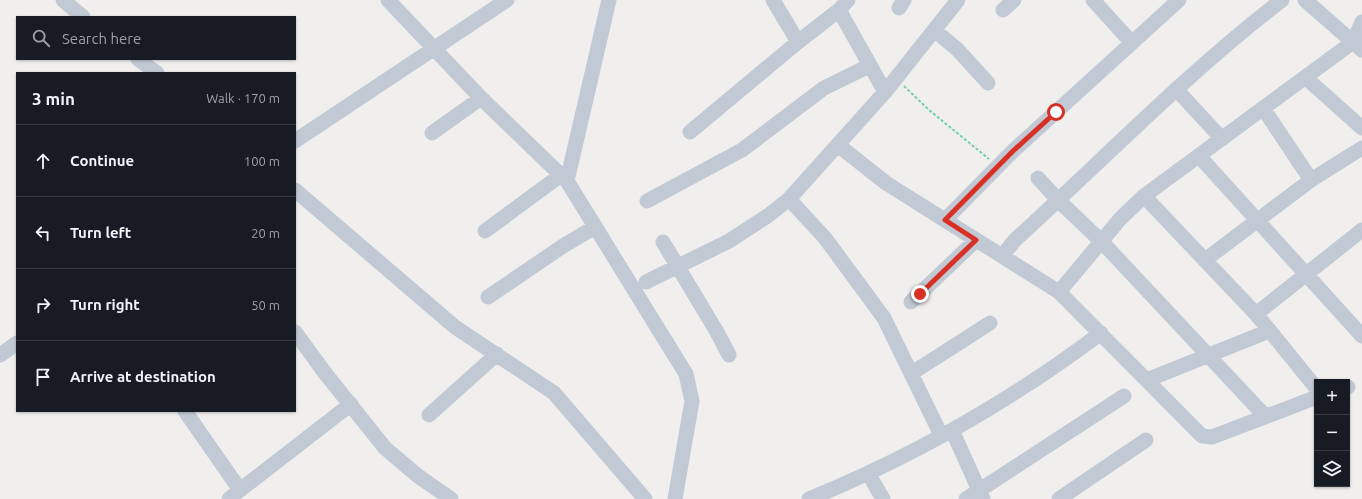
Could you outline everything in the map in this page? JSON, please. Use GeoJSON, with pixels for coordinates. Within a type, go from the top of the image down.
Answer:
{"type":"FeatureCollection","features":[{"type":"Feature","properties":{"kind":"street"},"geometry":{"type":"LineString","coordinates":[[64,0],[82,16]]}},
{"type":"Feature","properties":{"kind":"street"},"geometry":{"type":"LineString","coordinates":[[388,0],[481,98],[564,178],[686,374],[692,401],[675,499]]}},
{"type":"Feature","properties":{"kind":"street"},"geometry":{"type":"LineString","coordinates":[[296,140],[434,50],[506,0]]}},
{"type":"Feature","properties":{"kind":"street"},"geometry":{"type":"LineString","coordinates":[[485,231],[564,178],[609,0]]}},
{"type":"Feature","properties":{"kind":"street"},"geometry":{"type":"LineString","coordinates":[[773,0],[798,42]]}},
{"type":"Feature","properties":{"kind":"street"},"geometry":{"type":"LineString","coordinates":[[646,282],[729,241],[769,215],[789,199],[885,92],[958,0]]}},
{"type":"Feature","properties":{"kind":"street"},"geometry":{"type":"LineString","coordinates":[[1003,10],[1014,0]]}},
{"type":"Feature","properties":{"kind":"street"},"geometry":{"type":"LineString","coordinates":[[1093,0],[1132,43]]}},
{"type":"Feature","properties":{"kind":"street"},"geometry":{"type":"LineString","coordinates":[[945,220],[998,166],[1179,0]]}},
{"type":"Feature","properties":{"kind":"street"},"geometry":{"type":"LineString","coordinates":[[1002,256],[1015,240],[1176,89],[1282,0]]}},
{"type":"Feature","properties":{"kind":"street"},"geometry":{"type":"LineString","coordinates":[[1305,0],[1357,46]]}},
{"type":"Feature","properties":{"kind":"street"},"geometry":{"type":"LineString","coordinates":[[690,132],[844,5],[869,66],[885,92]]}},
{"type":"Feature","properties":{"kind":"street"},"geometry":{"type":"LineString","coordinates":[[1059,292],[1120,219],[1144,196],[1263,108],[1306,78],[1357,46],[1362,22]]}},
{"type":"Feature","properties":{"kind":"street"},"geometry":{"type":"LineString","coordinates":[[934,30],[957,49],[988,83]]}},
{"type":"Feature","properties":{"kind":"street"},"geometry":{"type":"LineString","coordinates":[[139,60],[156,72]]}},
{"type":"Feature","properties":{"kind":"street"},"geometry":{"type":"LineString","coordinates":[[647,201],[742,150],[824,88],[869,66]]}},
{"type":"Feature","properties":{"kind":"street"},"geometry":{"type":"LineString","coordinates":[[1306,78],[1362,128]]}},
{"type":"Feature","properties":{"kind":"street"},"geometry":{"type":"LineString","coordinates":[[1176,89],[1222,139]]}},
{"type":"Feature","properties":{"kind":"street"},"geometry":{"type":"LineString","coordinates":[[432,133],[481,98]]}},
{"type":"Feature","properties":{"kind":"street"},"geometry":{"type":"LineString","coordinates":[[1263,108],[1311,180]]}},
{"type":"Feature","properties":{"kind":"street"},"geometry":{"type":"LineString","coordinates":[[838,145],[886,183],[1059,292],[1202,436],[1206,438],[1314,398]]}},
{"type":"Feature","properties":{"kind":"street"},"geometry":{"type":"LineString","coordinates":[[1205,260],[1311,180],[1362,148]]}},
{"type":"Feature","properties":{"kind":"street"},"geometry":{"type":"LineString","coordinates":[[1199,156],[1362,336]]}},
{"type":"Feature","properties":{"kind":"street"},"geometry":{"type":"LineString","coordinates":[[1038,178],[1058,200],[1102,242],[1265,416]]}},
{"type":"Feature","properties":{"kind":"street"},"geometry":{"type":"LineString","coordinates":[[296,191],[455,327],[554,393],[645,499]]}},
{"type":"Feature","properties":{"kind":"street"},"geometry":{"type":"LineString","coordinates":[[1144,196],[1256,314],[1314,384]]}},
{"type":"Feature","properties":{"kind":"street"},"geometry":{"type":"LineString","coordinates":[[789,199],[825,238],[865,290],[884,318],[912,373],[947,432],[981,495]]}},
{"type":"Feature","properties":{"kind":"street"},"geometry":{"type":"LineString","coordinates":[[488,297],[538,262],[595,227]]}},
{"type":"Feature","properties":{"kind":"street"},"geometry":{"type":"LineString","coordinates":[[1256,314],[1362,230]]}},
{"type":"Feature","properties":{"kind":"street"},"geometry":{"type":"LineString","coordinates":[[911,302],[976,240]]}},
{"type":"Feature","properties":{"kind":"street"},"geometry":{"type":"LineString","coordinates":[[663,242],[718,332],[729,355]]}},
{"type":"Feature","properties":{"kind":"street"},"geometry":{"type":"LineString","coordinates":[[912,373],[990,323]]}},
{"type":"Feature","properties":{"kind":"street"},"geometry":{"type":"LineString","coordinates":[[1147,380],[1269,331]]}},
{"type":"Feature","properties":{"kind":"street"},"geometry":{"type":"LineString","coordinates":[[296,333],[385,448],[418,476],[451,499]]}},
{"type":"Feature","properties":{"kind":"street"},"geometry":{"type":"LineString","coordinates":[[809,499],[868,472],[947,432],[1019,389],[1101,333]]}},
{"type":"Feature","properties":{"kind":"street"},"geometry":{"type":"LineString","coordinates":[[0,355],[16,344]]}},
{"type":"Feature","properties":{"kind":"street"},"geometry":{"type":"LineString","coordinates":[[429,415],[497,354]]}},
{"type":"Feature","properties":{"kind":"street"},"geometry":{"type":"LineString","coordinates":[[966,499],[981,495],[1024,460],[1124,396]]}},
{"type":"Feature","properties":{"kind":"street"},"geometry":{"type":"LineString","coordinates":[[229,499],[351,404]]}},
{"type":"Feature","properties":{"kind":"street"},"geometry":{"type":"LineString","coordinates":[[186,412],[240,490]]}},
{"type":"Feature","properties":{"kind":"street"},"geometry":{"type":"LineString","coordinates":[[1068,497],[1146,440]]}},
{"type":"Feature","properties":{"kind":"street"},"geometry":{"type":"LineString","coordinates":[[868,472],[883,499]]}},
{"type":"Feature","properties":{"kind":"path"},"geometry":{"type":"LineString","coordinates":[[896,78],[929,110],[998,166]]}},
{"type":"Feature","properties":{"kind":"route"},"geometry":{"type":"LineString","coordinates":[[920,294],[976,240],[945,220],[1013,151],[1056,112]]}}]}
